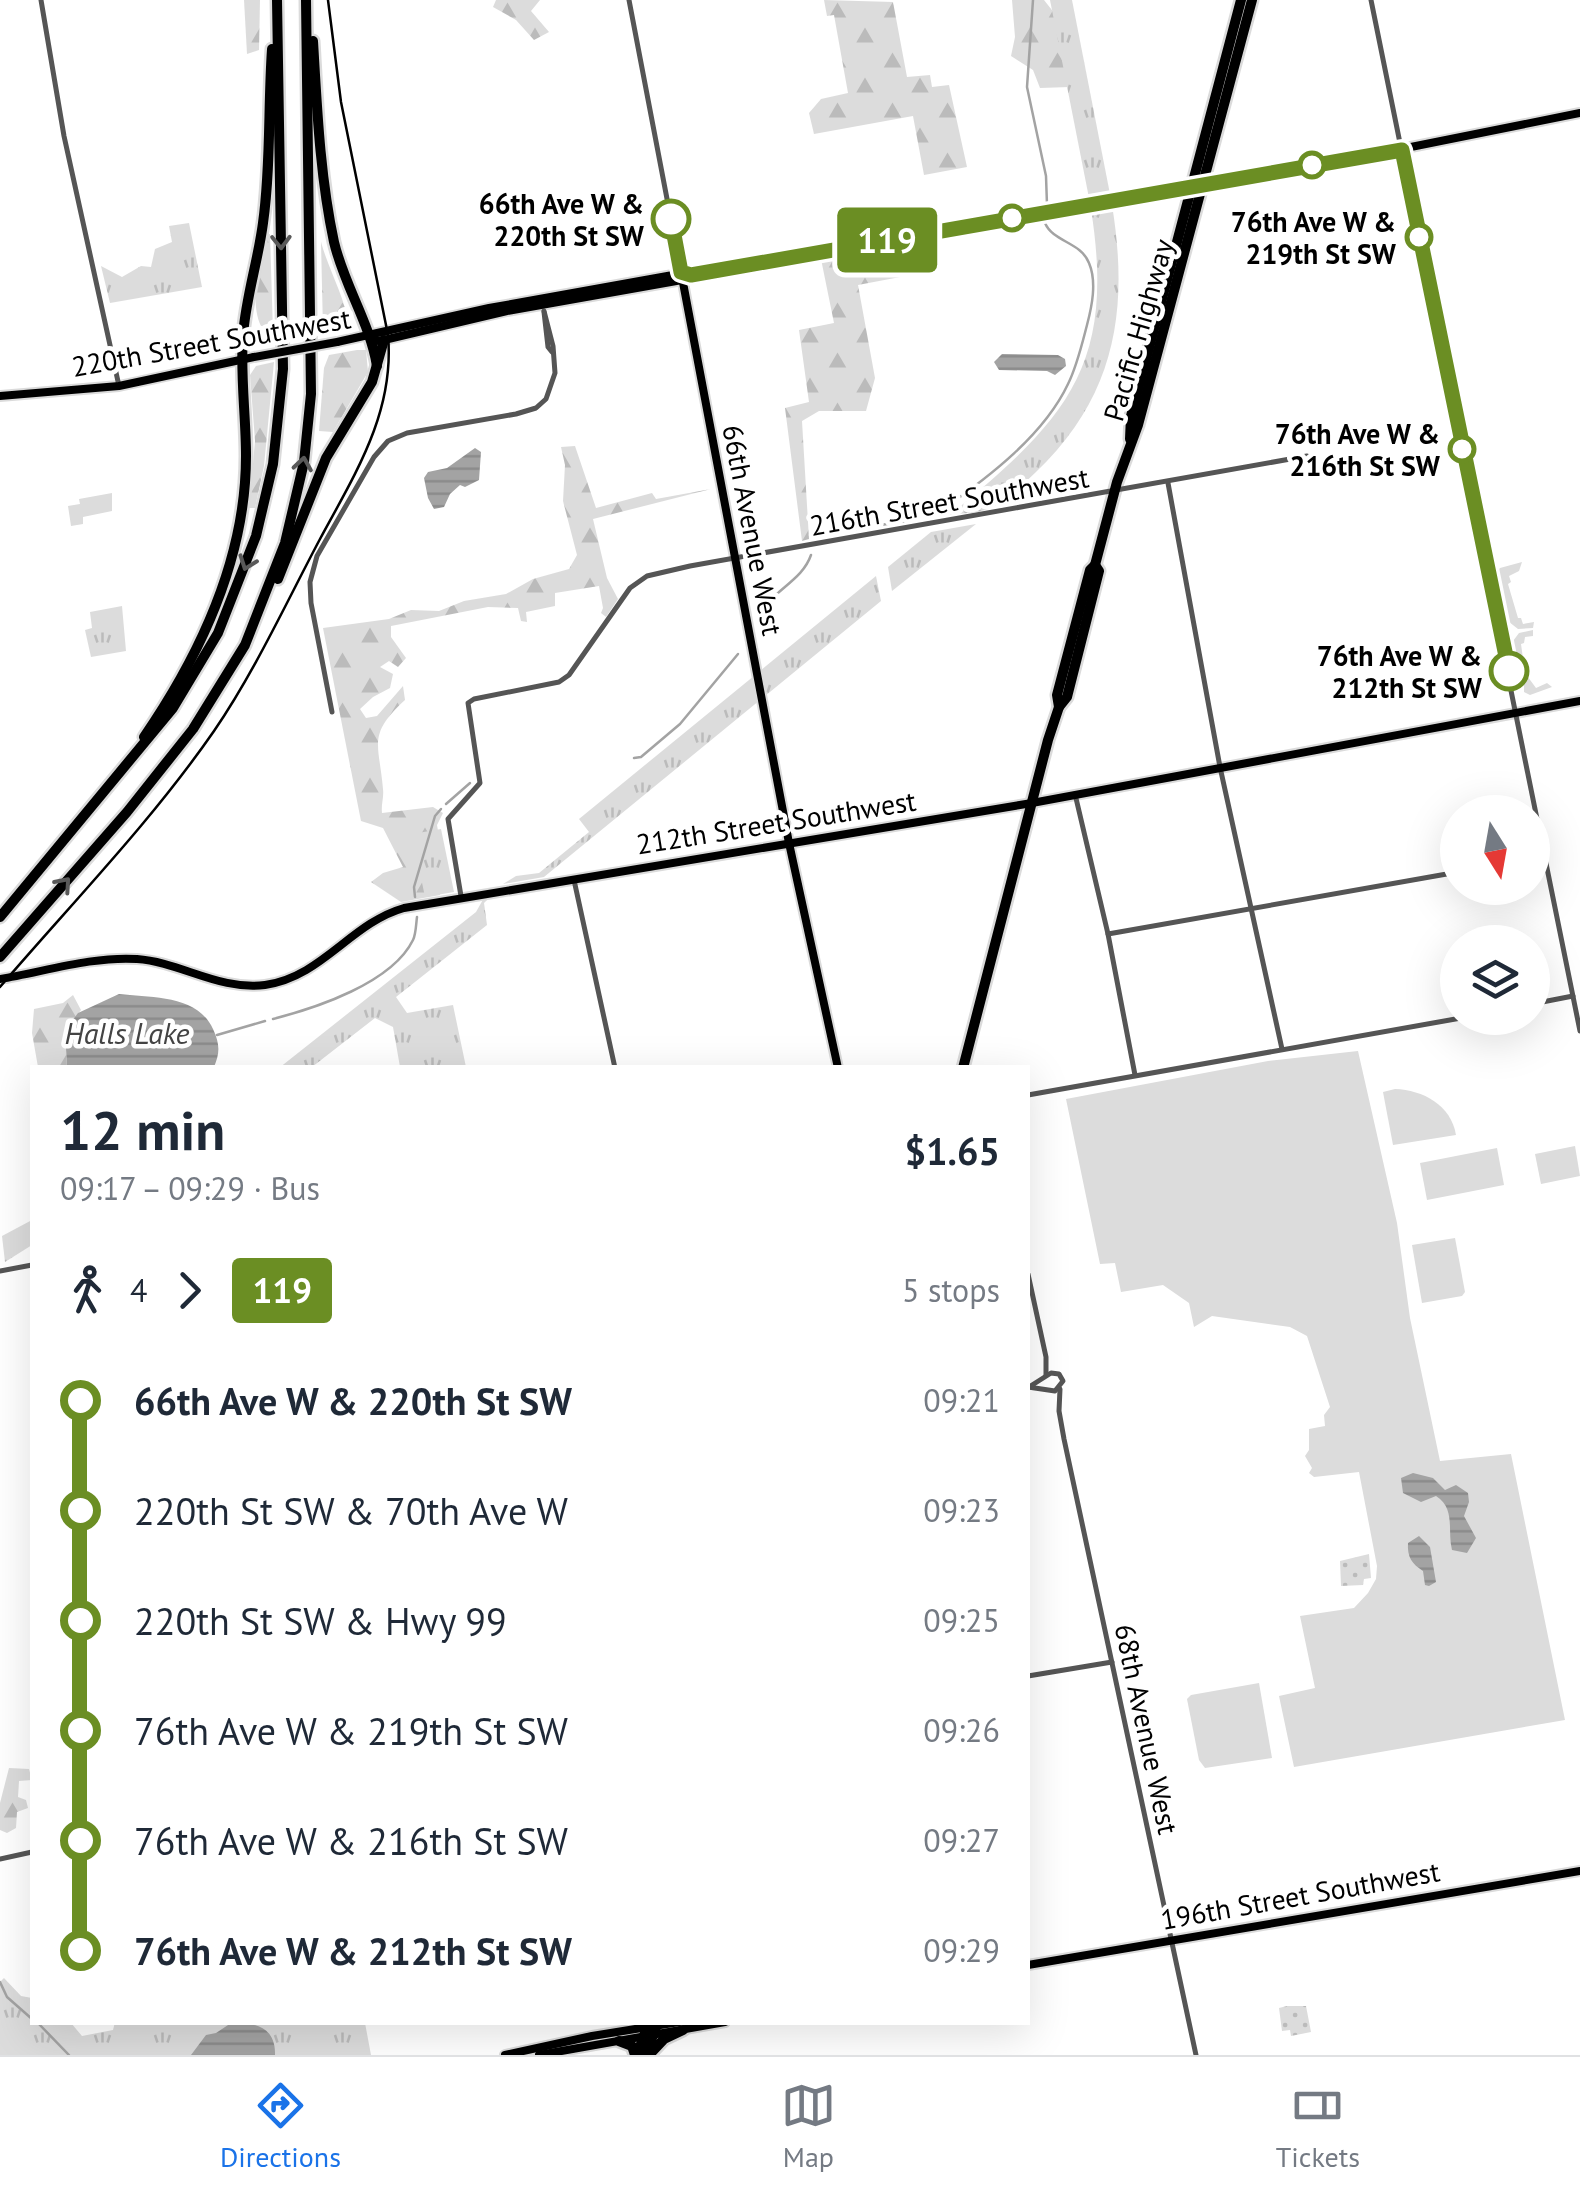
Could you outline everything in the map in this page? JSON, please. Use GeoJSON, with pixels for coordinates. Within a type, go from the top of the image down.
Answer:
{"type":"FeatureCollection","features":[{"type":"Feature","properties":{"kind":"highway"},"geometry":{"type":"LineString","coordinates":[[106,791],[162,711],[186,668],[228,570],[245,488],[245,312],[264,210],[276,0]]}},
{"type":"Feature","properties":{"kind":"highway"},"geometry":{"type":"LineString","coordinates":[[0,917],[174,708],[204,658],[246,567],[269,486],[283,369],[276,0]]}},
{"type":"Feature","properties":{"kind":"highway"},"geometry":{"type":"LineString","coordinates":[[308,0],[316,106],[334,240],[348,290],[370,336],[376,366]]}},
{"type":"Feature","properties":{"kind":"highway"},"geometry":{"type":"LineString","coordinates":[[0,957],[194,729],[229,674],[268,591],[299,490],[310,394],[308,0]]}},
{"type":"Feature","properties":{"kind":"highway","name":"Pacific Highway"},"geometry":{"type":"LineString","coordinates":[[1060,706],[1057,694],[1090,570],[1095,565],[1114,492],[1138,425],[1241,0]]}},
{"type":"Feature","properties":{"kind":"highway","name":"Pacific Highway"},"geometry":{"type":"LineString","coordinates":[[1197,186],[1252,0]]}},
{"type":"Feature","properties":{"kind":"highway"},"geometry":{"type":"LineString","coordinates":[[268,591],[281,576],[326,458],[372,382],[384,340]]}},
{"type":"Feature","properties":{"kind":"highway","name":"Pacific Highway"},"geometry":{"type":"LineString","coordinates":[[964,1065],[1032,803],[1060,706],[1068,697],[1099,571],[1095,565]]}},
{"type":"Feature","properties":{"kind":"highway"},"geometry":{"type":"LineString","coordinates":[[647,2055],[681,2026]]}},
{"type":"Feature","properties":{"kind":"highway"},"geometry":{"type":"LineString","coordinates":[[647,2055],[651,2028]]}},
{"type":"Feature","properties":{"kind":"highway"},"geometry":{"type":"LineString","coordinates":[[636,2055],[651,2028]]}},
{"type":"Feature","properties":{"kind":"highway"},"geometry":{"type":"LineString","coordinates":[[619,2041],[632,2046],[636,2055]]}},
{"type":"Feature","properties":{"kind":"main road"},"geometry":{"type":"LineString","coordinates":[[1236,56],[1233,52],[1237,15]]}},
{"type":"Feature","properties":{"kind":"main road","name":"220th Street Southwest"},"geometry":{"type":"LineString","coordinates":[[370,336],[384,340],[685,276],[1402,150],[1580,113]]}},
{"type":"Feature","properties":{"kind":"main road","name":"66th Avenue West"},"geometry":{"type":"LineString","coordinates":[[685,276],[789,843],[837,1065]]}},
{"type":"Feature","properties":{"kind":"main road","name":"220th Street Southwest"},"geometry":{"type":"LineString","coordinates":[[0,396],[119,386],[376,332],[543,305]]}},
{"type":"Feature","properties":{"kind":"main road"},"geometry":{"type":"LineString","coordinates":[[1074,629],[1078,633],[1078,652]]}},
{"type":"Feature","properties":{"kind":"main road","name":"212th Street Southwest"},"geometry":{"type":"LineString","coordinates":[[0,979],[138,959],[237,985],[263,985],[308,971],[394,910],[1032,803],[1580,701]]}},
{"type":"Feature","properties":{"kind":"main road","name":"196th Street Southwest"},"geometry":{"type":"LineString","coordinates":[[1030,1965],[1580,1871]]}},
{"type":"Feature","properties":{"kind":"main road"},"geometry":{"type":"LineString","coordinates":[[508,2055],[559,2043],[681,2026]]}},
{"type":"Feature","properties":{"kind":"main road"},"geometry":{"type":"LineString","coordinates":[[539,2055],[619,2041],[651,2028]]}},
{"type":"Feature","properties":{"kind":"main road"},"geometry":{"type":"LineString","coordinates":[[550,2052],[559,2043]]}},
{"type":"Feature","properties":{"kind":"street"},"geometry":{"type":"LineString","coordinates":[[41,0],[64,136],[119,386]]}},
{"type":"Feature","properties":{"kind":"street","name":"66th Avenue West"},"geometry":{"type":"LineString","coordinates":[[629,0],[685,276]]}},
{"type":"Feature","properties":{"kind":"street"},"geometry":{"type":"LineString","coordinates":[[1371,0],[1533,795]]}},
{"type":"Feature","properties":{"kind":"street"},"geometry":{"type":"LineString","coordinates":[[332,712],[311,603],[312,570],[317,556],[374,457],[396,437],[516,414],[536,408],[546,399],[555,372],[543,305]]}},
{"type":"Feature","properties":{"kind":"street","name":"216th Street Southwest"},"geometry":{"type":"LineString","coordinates":[[461,896],[448,819],[480,783],[469,702],[559,682],[579,666],[630,588],[646,576],[1306,456]]}},
{"type":"Feature","properties":{"kind":"street"},"geometry":{"type":"LineString","coordinates":[[1168,483],[1220,767],[1282,1048]]}},
{"type":"Feature","properties":{"kind":"street"},"geometry":{"type":"LineString","coordinates":[[1075,794],[1108,934],[1135,1075]]}},
{"type":"Feature","properties":{"kind":"street"},"geometry":{"type":"LineString","coordinates":[[1108,934],[1440,875]]}},
{"type":"Feature","properties":{"kind":"street"},"geometry":{"type":"LineString","coordinates":[[574,878],[614,1065]]}},
{"type":"Feature","properties":{"kind":"street"},"geometry":{"type":"LineString","coordinates":[[1550,885],[1580,1031]]}},
{"type":"Feature","properties":{"kind":"street"},"geometry":{"type":"LineString","coordinates":[[1550,1000],[1573,996]]}},
{"type":"Feature","properties":{"kind":"street"},"geometry":{"type":"LineString","coordinates":[[1030,1094],[1440,1022]]}},
{"type":"Feature","properties":{"kind":"street"},"geometry":{"type":"LineString","coordinates":[[0,1271],[30,1265]]}},
{"type":"Feature","properties":{"kind":"street"},"geometry":{"type":"LineString","coordinates":[[1030,1283],[1046,1357],[1046,1376]]}},
{"type":"Feature","properties":{"kind":"street"},"geometry":{"type":"LineString","coordinates":[[1030,1386],[1056,1373],[1046,1357]]}},
{"type":"Feature","properties":{"kind":"street","name":"68th Avenue West"},"geometry":{"type":"LineString","coordinates":[[1056,1373],[1063,1381],[1059,1411]]}},
{"type":"Feature","properties":{"kind":"street","name":"68th Avenue West"},"geometry":{"type":"LineString","coordinates":[[1046,1376],[1059,1411],[1196,2055]]}},
{"type":"Feature","properties":{"kind":"street"},"geometry":{"type":"LineString","coordinates":[[1030,1387],[1060,1388]]}},
{"type":"Feature","properties":{"kind":"street"},"geometry":{"type":"LineString","coordinates":[[1030,1676],[1112,1662]]}},
{"type":"Feature","properties":{"kind":"street"},"geometry":{"type":"LineString","coordinates":[[0,1858],[30,1852]]}},
{"type":"Feature","properties":{"kind":"green space"},"geometry":{"type":"Polygon","coordinates":[[[244,0],[260,0],[259,50],[247,54],[244,0]]]}},
{"type":"Feature","properties":{"kind":"green space"},"geometry":{"type":"Polygon","coordinates":[[[496,0],[540,0],[531,11],[549,32],[534,40],[516,20],[493,7],[496,0]]]}},
{"type":"Feature","properties":{"kind":"green space"},"geometry":{"type":"Polygon","coordinates":[[[824,0],[893,2],[907,77],[930,75],[932,87],[949,85],[967,167],[924,175],[913,116],[814,134],[809,113],[821,99],[848,93],[834,15],[827,16],[824,0]]]}},
{"type":"Feature","properties":{"kind":"green space"},"geometry":{"type":"Polygon","coordinates":[[[1012,0],[1044,0],[1059,19],[1070,87],[1040,88],[1033,70],[1011,56],[1015,37],[1012,0]]]}},
{"type":"Feature","properties":{"kind":"green space"},"geometry":{"type":"Polygon","coordinates":[[[1050,0],[1072,0],[1110,194],[1089,198],[1050,0]]]}},
{"type":"Feature","properties":{"kind":"green space"},"geometry":{"type":"Polygon","coordinates":[[[1112,205],[1119,280],[1117,315],[1100,382],[1084,413],[1063,443],[1006,499],[985,510],[950,515],[1024,449],[1052,418],[1073,386],[1088,350],[1096,310],[1097,264],[1091,209],[1112,205]]]}},
{"type":"Feature","properties":{"kind":"green space"},"geometry":{"type":"Polygon","coordinates":[[[189,223],[202,287],[110,303],[101,266],[122,277],[141,266],[151,267],[155,249],[172,242],[169,226],[189,223]]]}},
{"type":"Feature","properties":{"kind":"green space"},"geometry":{"type":"Polygon","coordinates":[[[270,234],[273,332],[263,330],[256,308],[259,271],[266,235],[270,234]]]}},
{"type":"Feature","properties":{"kind":"green space"},"geometry":{"type":"Polygon","coordinates":[[[321,242],[344,305],[349,326],[323,330],[321,242]]]}},
{"type":"Feature","properties":{"kind":"green space"},"geometry":{"type":"Polygon","coordinates":[[[913,244],[916,274],[858,285],[875,378],[866,411],[819,411],[802,421],[809,539],[802,541],[785,408],[809,402],[799,330],[834,323],[821,259],[913,244]]]}},
{"type":"Feature","properties":{"kind":"green space"},"geometry":{"type":"Polygon","coordinates":[[[366,350],[368,372],[333,432],[319,431],[324,368],[329,355],[366,350]]]}},
{"type":"Feature","properties":{"kind":"green space"},"geometry":{"type":"Polygon","coordinates":[[[274,362],[264,466],[255,508],[249,508],[255,441],[250,375],[256,366],[274,362]]]}},
{"type":"Feature","properties":{"kind":"green space"},"geometry":{"type":"Polygon","coordinates":[[[575,446],[596,508],[652,493],[656,499],[711,489],[593,519],[607,578],[618,599],[606,617],[601,613],[599,586],[555,593],[555,606],[526,612],[527,622],[521,621],[518,608],[488,607],[391,626],[391,637],[406,658],[398,667],[389,661],[380,667],[393,674],[390,688],[360,709],[366,718],[377,716],[403,686],[405,700],[385,722],[378,740],[382,813],[433,807],[443,813],[437,825],[442,854],[440,895],[401,902],[371,882],[383,873],[403,867],[383,828],[361,821],[323,628],[389,619],[411,610],[439,611],[464,601],[506,594],[533,579],[569,569],[577,555],[563,501],[565,465],[561,447],[575,446]]]}},
{"type":"Feature","properties":{"kind":"green space"},"geometry":{"type":"Polygon","coordinates":[[[112,493],[112,511],[83,517],[83,524],[71,526],[68,506],[80,504],[79,499],[112,493]]]}},
{"type":"Feature","properties":{"kind":"green space"},"geometry":{"type":"Polygon","coordinates":[[[976,524],[892,591],[888,567],[931,532],[976,524]]]}},
{"type":"Feature","properties":{"kind":"green space"},"geometry":{"type":"Polygon","coordinates":[[[1522,562],[1519,571],[1509,576],[1508,584],[1518,618],[1523,624],[1534,622],[1533,628],[1518,629],[1504,618],[1495,574],[1500,568],[1522,562]]]}},
{"type":"Feature","properties":{"kind":"green space"},"geometry":{"type":"Polygon","coordinates":[[[876,576],[881,601],[544,877],[503,884],[516,876],[539,873],[589,832],[579,819],[876,576]]]}},
{"type":"Feature","properties":{"kind":"green space"},"geometry":{"type":"Polygon","coordinates":[[[122,606],[126,651],[91,657],[85,630],[92,628],[90,612],[122,606]]]}},
{"type":"Feature","properties":{"kind":"green space"},"geometry":{"type":"Polygon","coordinates":[[[1533,630],[1533,636],[1525,637],[1521,644],[1525,673],[1536,688],[1547,683],[1552,687],[1530,695],[1524,692],[1524,680],[1520,680],[1510,645],[1519,633],[1533,630]]]}},
{"type":"Feature","properties":{"kind":"green space"},"geometry":{"type":"Polygon","coordinates":[[[441,829],[454,892],[425,897],[412,834],[441,829]]]}},
{"type":"Feature","properties":{"kind":"green space"},"geometry":{"type":"Polygon","coordinates":[[[546,888],[489,898],[484,903],[487,925],[396,997],[407,1013],[453,1005],[466,1065],[400,1065],[393,1027],[375,1018],[315,1065],[283,1065],[476,912],[485,896],[546,888]]]}},
{"type":"Feature","properties":{"kind":"green space"},"geometry":{"type":"Polygon","coordinates":[[[73,995],[81,1010],[65,1031],[67,1065],[38,1065],[32,1033],[34,1009],[63,1003],[73,995]]]}},
{"type":"Feature","properties":{"kind":"green space"},"geometry":{"type":"Polygon","coordinates":[[[1358,1051],[1397,1223],[1410,1318],[1440,1461],[1511,1454],[1565,1720],[1294,1767],[1279,1696],[1315,1688],[1300,1616],[1354,1608],[1376,1579],[1377,1566],[1359,1472],[1314,1477],[1309,1473],[1312,1468],[1305,1456],[1309,1450],[1309,1429],[1325,1426],[1324,1415],[1330,1407],[1307,1336],[1290,1327],[1212,1316],[1194,1327],[1189,1303],[1163,1285],[1121,1292],[1115,1263],[1100,1264],[1066,1099],[1268,1061],[1358,1051]]]}},
{"type":"Feature","properties":{"kind":"green space"},"geometry":{"type":"Polygon","coordinates":[[[1383,1092],[1416,1092],[1434,1101],[1448,1115],[1456,1135],[1393,1145],[1383,1092]]]}},
{"type":"Feature","properties":{"kind":"green space"},"geometry":{"type":"Polygon","coordinates":[[[1575,1146],[1580,1176],[1541,1184],[1535,1154],[1575,1146]]]}},
{"type":"Feature","properties":{"kind":"green space"},"geometry":{"type":"Polygon","coordinates":[[[1497,1148],[1504,1185],[1427,1200],[1420,1163],[1497,1148]]]}},
{"type":"Feature","properties":{"kind":"green space"},"geometry":{"type":"Polygon","coordinates":[[[30,1221],[30,1246],[5,1262],[2,1236],[30,1221]]]}},
{"type":"Feature","properties":{"kind":"green space"},"geometry":{"type":"Polygon","coordinates":[[[1455,1238],[1465,1292],[1462,1296],[1422,1303],[1412,1245],[1455,1238]]]}},
{"type":"Feature","properties":{"kind":"green space"},"geometry":{"type":"Polygon","coordinates":[[[1369,1554],[1371,1578],[1364,1579],[1363,1585],[1341,1586],[1340,1561],[1369,1554]]]}},
{"type":"Feature","properties":{"kind":"green space"},"geometry":{"type":"Polygon","coordinates":[[[1259,1683],[1272,1758],[1205,1768],[1199,1760],[1187,1699],[1191,1695],[1259,1683]]]}},
{"type":"Feature","properties":{"kind":"green space"},"geometry":{"type":"Polygon","coordinates":[[[9,1768],[29,1769],[30,1780],[19,1781],[18,1797],[26,1800],[28,1808],[17,1812],[16,1828],[7,1833],[0,1830],[0,1803],[9,1768]]]}},
{"type":"Feature","properties":{"kind":"green space"},"geometry":{"type":"Polygon","coordinates":[[[4,1978],[21,1996],[30,1998],[30,2025],[73,2025],[82,2036],[113,2030],[114,2025],[365,2025],[371,2055],[0,2055],[0,1982],[4,1978]]]}},
{"type":"Feature","properties":{"kind":"green space"},"geometry":{"type":"Polygon","coordinates":[[[1306,2006],[1311,2032],[1291,2036],[1290,2030],[1282,2031],[1279,2008],[1306,2006]]]}},
{"type":"Feature","properties":{"kind":"water"},"geometry":{"type":"Polygon","coordinates":[[[1002,354],[1058,355],[1065,359],[1066,366],[1055,375],[1047,371],[999,370],[994,362],[1002,354]]]}},
{"type":"Feature","properties":{"kind":"water"},"geometry":{"type":"Polygon","coordinates":[[[475,448],[481,452],[479,480],[465,487],[460,485],[444,507],[434,509],[424,478],[428,472],[447,468],[475,448]]]}},
{"type":"Feature","properties":{"kind":"water","name":"Halls Lake"},"geometry":{"type":"Polygon","coordinates":[[[119,994],[185,1004],[196,1009],[213,1029],[218,1053],[215,1065],[67,1065],[65,1030],[78,1013],[119,994]]]}},
{"type":"Feature","properties":{"kind":"water"},"geometry":{"type":"Polygon","coordinates":[[[1413,1473],[1433,1478],[1445,1490],[1456,1485],[1468,1493],[1464,1516],[1476,1538],[1467,1553],[1452,1550],[1449,1514],[1442,1501],[1436,1496],[1421,1502],[1403,1493],[1401,1478],[1413,1473]]]}},
{"type":"Feature","properties":{"kind":"water"},"geometry":{"type":"Polygon","coordinates":[[[1419,1536],[1430,1547],[1436,1582],[1429,1586],[1408,1552],[1408,1543],[1419,1536]]]}},
{"type":"Feature","properties":{"kind":"water"},"geometry":{"type":"Polygon","coordinates":[[[228,2025],[262,2028],[272,2038],[275,2055],[191,2055],[206,2035],[228,2025]]]}},
{"type":"Feature","properties":{"kind":"waterway"},"geometry":{"type":"LineString","coordinates":[[1033,0],[1027,87],[1046,176],[1047,205]]}},
{"type":"Feature","properties":{"kind":"waterway"},"geometry":{"type":"LineString","coordinates":[[943,509],[1030,438],[1058,403],[1074,370],[1092,302],[1091,270],[1085,256],[1045,223]]}},
{"type":"Feature","properties":{"kind":"waterway"},"geometry":{"type":"LineString","coordinates":[[830,533],[926,514]]}},
{"type":"Feature","properties":{"kind":"waterway"},"geometry":{"type":"LineString","coordinates":[[760,614],[801,572],[811,555]]}},
{"type":"Feature","properties":{"kind":"waterway"},"geometry":{"type":"LineString","coordinates":[[634,758],[641,757],[680,724],[738,654]]}},
{"type":"Feature","properties":{"kind":"waterway"},"geometry":{"type":"LineString","coordinates":[[446,804],[470,783]]}},
{"type":"Feature","properties":{"kind":"waterway"},"geometry":{"type":"LineString","coordinates":[[415,897],[414,887],[435,816],[441,809]]}},
{"type":"Feature","properties":{"kind":"waterway"},"geometry":{"type":"LineString","coordinates":[[273,1019],[331,1001],[388,969],[413,940],[417,917]]}},
{"type":"Feature","properties":{"kind":"waterway"},"geometry":{"type":"LineString","coordinates":[[217,1035],[265,1021]]}},
{"type":"Feature","properties":{"kind":"waterway"},"geometry":{"type":"LineString","coordinates":[[0,1982],[7,1997],[30,2017]]}},
{"type":"Feature","properties":{"kind":"waterway"},"geometry":{"type":"LineString","coordinates":[[40,2025],[69,2055]]}},
{"type":"Feature","properties":{"kind":"tram line"},"geometry":{"type":"LineString","coordinates":[[0,987],[138,830],[214,731],[257,661],[346,491],[379,416],[389,363],[388,335],[341,102],[328,0]]}},
{"type":"Feature","properties":{"kind":"bus line","name":"119"},"geometry":{"type":"LineString","coordinates":[[671,219],[681,272],[691,275],[1402,150],[1509,671]]}},
{"type":"Feature","properties":{"kind":"place","name":"66th Ave W & 220th St SW"},"geometry":{"type":"Point","coordinates":[671,219]}},
{"type":"Feature","properties":{"kind":"place","name":"76th Ave W & 219th St SW"},"geometry":{"type":"Point","coordinates":[1419,237]}},
{"type":"Feature","properties":{"kind":"place","name":"76th Ave W & 216th St SW"},"geometry":{"type":"Point","coordinates":[1462,449]}},
{"type":"Feature","properties":{"kind":"place","name":"76th Ave W & 212th St SW"},"geometry":{"type":"Point","coordinates":[1509,671]}}]}
